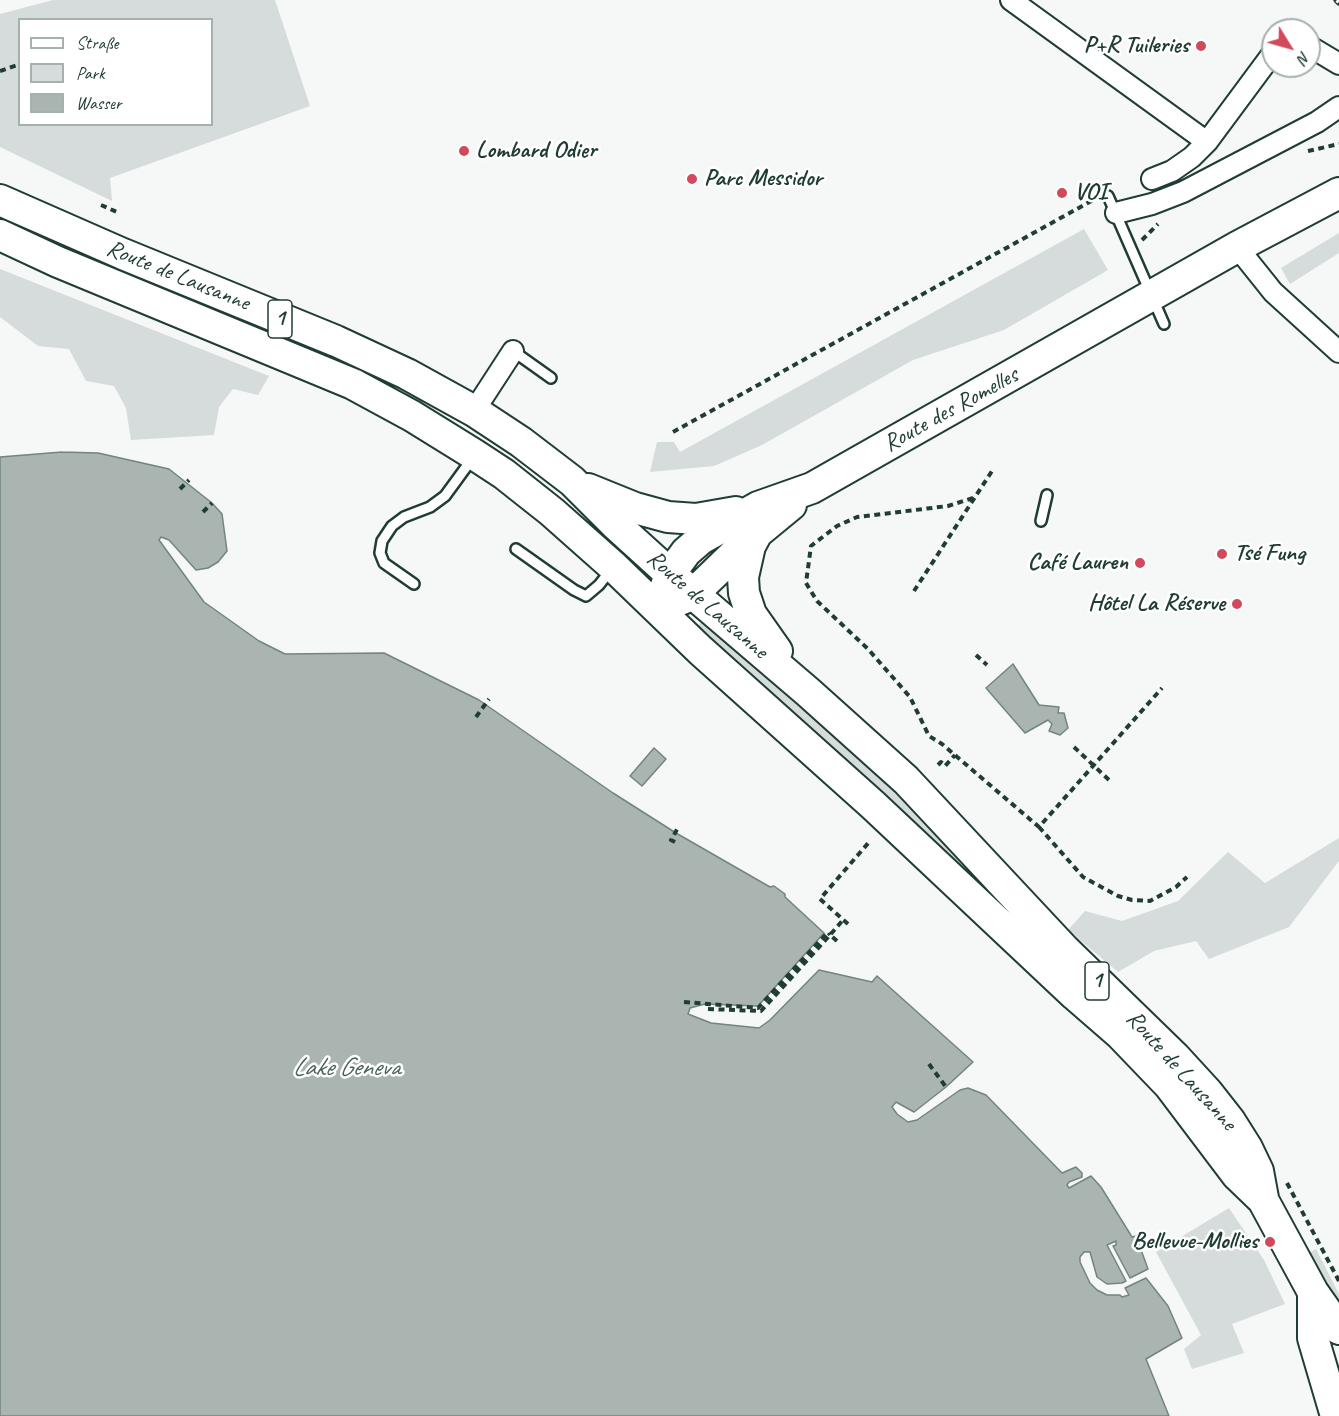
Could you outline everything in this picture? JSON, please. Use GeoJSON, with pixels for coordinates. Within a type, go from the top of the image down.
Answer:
{"type":"FeatureCollection","features":[{"type":"Feature","properties":{"kind":"main road","name":"Route des Romelles"},"geometry":{"type":"LineString","coordinates":[[758,520],[1237,247],[1339,193]]}},
{"type":"Feature","properties":{"kind":"main road","name":"Route de Lausanne"},"geometry":{"type":"LineString","coordinates":[[0,200],[113,250],[383,362],[474,411],[521,442],[572,481],[693,595],[808,692],[906,780],[1065,950],[1140,1022],[1208,1093],[1230,1121],[1258,1171],[1263,1200]]}},
{"type":"Feature","properties":{"kind":"main road","name":"Route de Lausanne"},"geometry":{"type":"LineString","coordinates":[[0,235],[58,262],[342,379],[412,416],[465,448],[504,474],[557,516],[1121,1035],[1169,1085],[1238,1175],[1263,1200],[1313,1292],[1339,1329]]}},
{"type":"Feature","properties":{"kind":"main road"},"geometry":{"type":"LineString","coordinates":[[465,448],[474,411]]}},
{"type":"Feature","properties":{"kind":"main road"},"geometry":{"type":"LineString","coordinates":[[572,481],[635,508],[668,517],[758,520]]}},
{"type":"Feature","properties":{"kind":"main road"},"geometry":{"type":"LineString","coordinates":[[658,609],[670,574],[686,552],[701,540],[758,520]]}},
{"type":"Feature","properties":{"kind":"main road"},"geometry":{"type":"LineString","coordinates":[[658,609],[693,595],[758,520]]}},
{"type":"Feature","properties":{"kind":"main road"},"geometry":{"type":"LineString","coordinates":[[758,520],[743,577],[744,593],[749,610],[764,634],[808,692]]}},
{"type":"Feature","properties":{"kind":"main road","name":"Route de Lausanne"},"geometry":{"type":"LineString","coordinates":[[1313,1292],[1313,1338],[1337,1408]]}},
{"type":"Feature","properties":{"kind":"street"},"geometry":{"type":"LineString","coordinates":[[1011,0],[1207,142]]}},
{"type":"Feature","properties":{"kind":"street"},"geometry":{"type":"LineString","coordinates":[[1321,53],[1339,64]]}},
{"type":"Feature","properties":{"kind":"street"},"geometry":{"type":"LineString","coordinates":[[1152,179],[1172,171],[1192,157],[1207,142],[1261,69]]}},
{"type":"Feature","properties":{"kind":"street"},"geometry":{"type":"LineString","coordinates":[[1109,202],[1152,204],[1183,192],[1317,122],[1339,107]]}},
{"type":"Feature","properties":{"kind":"street"},"geometry":{"type":"LineString","coordinates":[[1237,247],[1273,292],[1339,352]]}},
{"type":"Feature","properties":{"kind":"street"},"geometry":{"type":"LineString","coordinates":[[474,411],[513,351]]}},
{"type":"Feature","properties":{"kind":"lane"},"geometry":{"type":"LineString","coordinates":[[1109,202],[1164,324]]}},
{"type":"Feature","properties":{"kind":"lane"},"geometry":{"type":"LineString","coordinates":[[513,351],[551,378]]}},
{"type":"Feature","properties":{"kind":"lane"},"geometry":{"type":"LineString","coordinates":[[414,584],[384,563],[380,554],[382,541],[392,525],[430,507],[445,496],[465,448]]}},
{"type":"Feature","properties":{"kind":"lane"},"geometry":{"type":"LineString","coordinates":[[1041,521],[1047,495]]}},
{"type":"Feature","properties":{"kind":"lane"},"geometry":{"type":"LineString","coordinates":[[516,549],[586,596],[614,567]]}},
{"type":"Feature","properties":{"kind":"path"},"geometry":{"type":"LineString","coordinates":[[0,71],[18,65]]}},
{"type":"Feature","properties":{"kind":"path"},"geometry":{"type":"LineString","coordinates":[[673,432],[1064,215],[1109,202]]}},
{"type":"Feature","properties":{"kind":"path"},"geometry":{"type":"LineString","coordinates":[[101,205],[117,212]]}},
{"type":"Feature","properties":{"kind":"path"},"geometry":{"type":"LineString","coordinates":[[914,591],[992,471]]}},
{"type":"Feature","properties":{"kind":"path"},"geometry":{"type":"LineString","coordinates":[[180,489],[189,480]]}},
{"type":"Feature","properties":{"kind":"path"},"geometry":{"type":"LineString","coordinates":[[973,498],[948,506],[857,517],[837,526],[811,546],[806,583],[817,601],[868,649],[910,697],[929,736],[1039,826],[1083,877],[1118,896],[1150,901],[1163,896],[1187,877]]}},
{"type":"Feature","properties":{"kind":"path"},"geometry":{"type":"LineString","coordinates":[[203,512],[212,503]]}},
{"type":"Feature","properties":{"kind":"path"},"geometry":{"type":"LineString","coordinates":[[976,655],[987,665]]}},
{"type":"Feature","properties":{"kind":"path"},"geometry":{"type":"LineString","coordinates":[[1039,826],[1162,688]]}},
{"type":"Feature","properties":{"kind":"path"},"geometry":{"type":"LineString","coordinates":[[476,717],[489,699]]}},
{"type":"Feature","properties":{"kind":"path"},"geometry":{"type":"LineString","coordinates":[[1074,747],[1109,780]]}},
{"type":"Feature","properties":{"kind":"path"},"geometry":{"type":"LineString","coordinates":[[938,765],[941,762],[945,766],[955,755]]}},
{"type":"Feature","properties":{"kind":"path"},"geometry":{"type":"LineString","coordinates":[[671,840],[680,826]]}},
{"type":"Feature","properties":{"kind":"path"},"geometry":{"type":"LineString","coordinates":[[848,924],[820,899],[870,841]]}},
{"type":"Feature","properties":{"kind":"path"},"geometry":{"type":"LineString","coordinates":[[708,1009],[761,1011],[843,920]]}},
{"type":"Feature","properties":{"kind":"path"},"geometry":{"type":"LineString","coordinates":[[684,1002],[758,1008],[828,932],[837,941]]}},
{"type":"Feature","properties":{"kind":"path"},"geometry":{"type":"LineString","coordinates":[[929,1064],[946,1087]]}},
{"type":"Feature","properties":{"kind":"green space"},"geometry":{"type":"Polygon","coordinates":[[[53,0],[275,0],[310,106],[110,178],[112,201],[0,147],[0,14],[53,0]]]}},
{"type":"Feature","properties":{"kind":"green space"},"geometry":{"type":"Polygon","coordinates":[[[1084,229],[1108,270],[1004,330],[913,360],[762,445],[714,466],[650,472],[657,442],[674,442],[680,452],[1084,229]]]}},
{"type":"Feature","properties":{"kind":"green space"},"geometry":{"type":"Polygon","coordinates":[[[1339,233],[1339,253],[1290,284],[1281,268],[1339,233]]]}},
{"type":"Feature","properties":{"kind":"green space"},"geometry":{"type":"Polygon","coordinates":[[[0,269],[269,376],[258,395],[233,389],[219,407],[214,435],[131,440],[126,408],[114,386],[86,381],[69,349],[38,346],[0,317],[0,269]]]}},
{"type":"Feature","properties":{"kind":"green space"},"geometry":{"type":"Polygon","coordinates":[[[704,619],[901,797],[1089,990],[946,852],[705,636],[698,626],[704,619]]]}},
{"type":"Feature","properties":{"kind":"green space"},"geometry":{"type":"Polygon","coordinates":[[[1339,838],[1339,861],[1289,927],[1209,959],[1196,941],[1154,951],[1118,972],[1068,930],[1085,911],[1122,921],[1178,901],[1228,852],[1265,883],[1339,838]]]}},
{"type":"Feature","properties":{"kind":"green space"},"geometry":{"type":"Polygon","coordinates":[[[1229,1208],[1264,1260],[1285,1304],[1232,1324],[1244,1353],[1192,1369],[1184,1349],[1201,1335],[1156,1252],[1229,1208]]]}},
{"type":"Feature","properties":{"kind":"green space"},"geometry":{"type":"Polygon","coordinates":[[[1316,1249],[1339,1294],[1339,1313],[1307,1254],[1316,1249]]]}},
{"type":"Feature","properties":{"kind":"water","name":"Lake Geneva"},"geometry":{"type":"Polygon","coordinates":[[[62,452],[98,453],[169,469],[212,503],[222,514],[227,551],[218,562],[208,568],[196,570],[169,540],[161,537],[159,540],[204,602],[259,641],[285,654],[384,653],[479,700],[613,793],[676,833],[785,894],[785,897],[824,933],[758,1006],[705,1004],[690,1008],[688,1014],[711,1023],[759,1028],[770,1020],[819,970],[872,982],[877,976],[973,1062],[914,1112],[896,1102],[892,1107],[897,1114],[908,1122],[917,1120],[960,1090],[968,1088],[986,1095],[1062,1173],[1076,1167],[1082,1173],[1082,1177],[1069,1182],[1067,1185],[1069,1188],[1091,1176],[1101,1187],[1132,1237],[1136,1236],[1148,1269],[1130,1278],[1113,1246],[1116,1245],[1116,1241],[1107,1245],[1126,1281],[1122,1283],[1107,1284],[1097,1277],[1090,1252],[1084,1252],[1080,1257],[1080,1262],[1090,1283],[1107,1295],[1122,1297],[1129,1295],[1125,1288],[1146,1278],[1168,1306],[1182,1338],[1146,1359],[1169,1416],[0,1416],[0,457],[62,452]]]}},
{"type":"Feature","properties":{"kind":"water"},"geometry":{"type":"Polygon","coordinates":[[[1013,664],[1039,705],[1059,707],[1058,713],[1064,713],[1068,728],[1060,735],[1049,731],[1052,724],[1048,720],[1025,733],[986,688],[1013,664]]]}},
{"type":"Feature","properties":{"kind":"water"},"geometry":{"type":"Polygon","coordinates":[[[654,748],[666,759],[642,786],[630,776],[654,748]]]}},
{"type":"Feature","properties":{"kind":"place","name":"P+R Tuileries"},"geometry":{"type":"Point","coordinates":[1201,46]}},
{"type":"Feature","properties":{"kind":"place","name":"Lombard Odier"},"geometry":{"type":"Point","coordinates":[464,151]}},
{"type":"Feature","properties":{"kind":"place","name":"Parc Messidor"},"geometry":{"type":"Point","coordinates":[692,179]}},
{"type":"Feature","properties":{"kind":"place","name":"VOI"},"geometry":{"type":"Point","coordinates":[1062,193]}},
{"type":"Feature","properties":{"kind":"place","name":"Tsé Fung"},"geometry":{"type":"Point","coordinates":[1222,554]}},
{"type":"Feature","properties":{"kind":"place","name":"Café Lauren"},"geometry":{"type":"Point","coordinates":[1140,563]}},
{"type":"Feature","properties":{"kind":"place","name":"Hôtel La Réserve"},"geometry":{"type":"Point","coordinates":[1237,604]}},
{"type":"Feature","properties":{"kind":"place","name":"Bellevue-Mollies"},"geometry":{"type":"Point","coordinates":[1270,1242]}}]}
